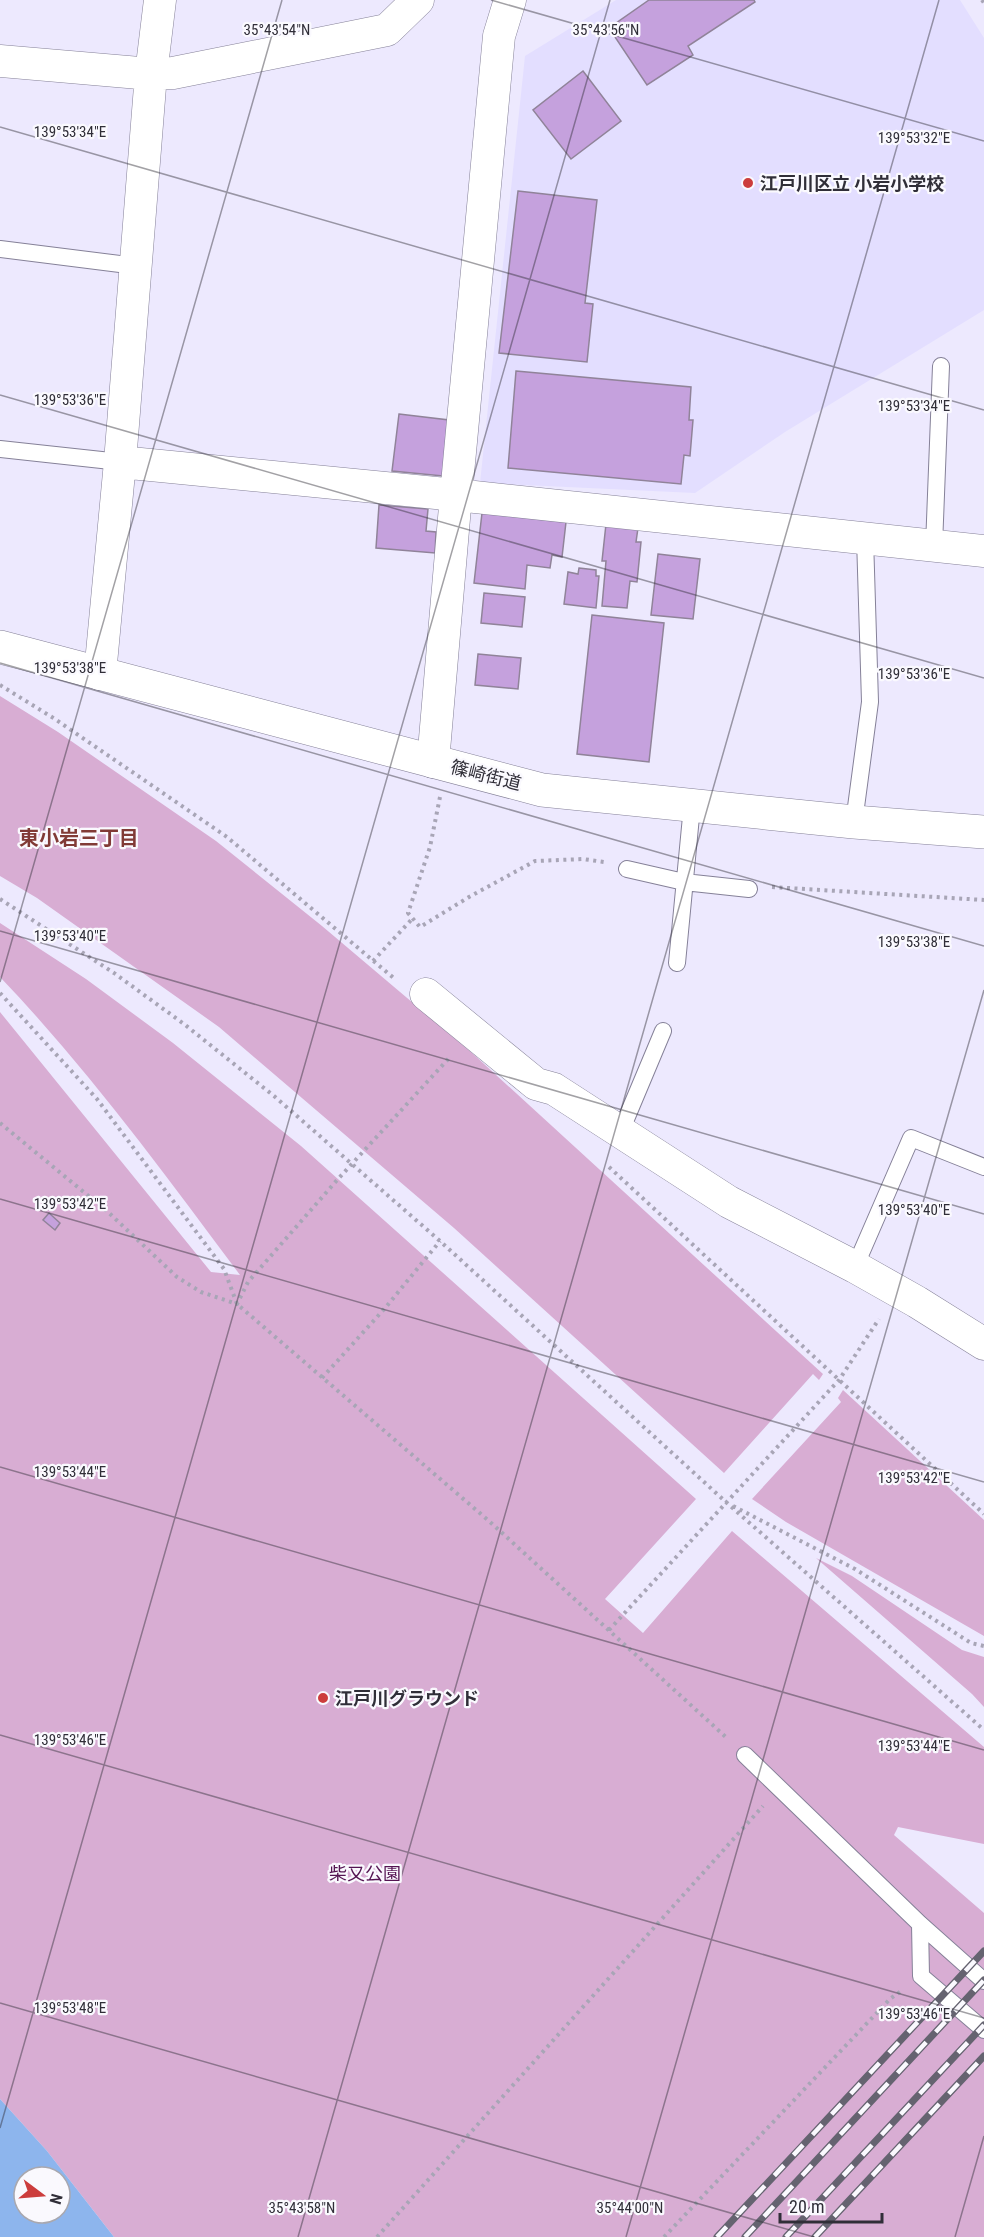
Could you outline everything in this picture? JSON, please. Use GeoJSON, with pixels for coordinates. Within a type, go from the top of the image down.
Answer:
{"type":"FeatureCollection","features":[{"type":"Feature","properties":{"kind":"main road","name":"篠崎街道"},"geometry":{"type":"LineString","coordinates":[[0,647],[100,674],[438,775],[542,790],[692,806],[984,832]]}},
{"type":"Feature","properties":{"kind":"street"},"geometry":{"type":"LineString","coordinates":[[100,674],[159,0]]}},
{"type":"Feature","properties":{"kind":"street"},"geometry":{"type":"LineString","coordinates":[[0,61],[151,74],[173,73],[387,30],[418,0]]}},
{"type":"Feature","properties":{"kind":"street"},"geometry":{"type":"LineString","coordinates":[[438,775],[456,495],[499,36],[510,0]]}},
{"type":"Feature","properties":{"kind":"street"},"geometry":{"type":"LineString","coordinates":[[120,462],[984,551]]}},
{"type":"Feature","properties":{"kind":"street"},"geometry":{"type":"LineString","coordinates":[[426,994],[536,1084],[554,1089],[729,1202],[855,1267],[984,1344]]}},
{"type":"Feature","properties":{"kind":"lane"},"geometry":{"type":"LineString","coordinates":[[0,249],[136,266]]}},
{"type":"Feature","properties":{"kind":"lane"},"geometry":{"type":"LineString","coordinates":[[934,546],[941,366]]}},
{"type":"Feature","properties":{"kind":"lane"},"geometry":{"type":"LineString","coordinates":[[0,449],[120,462]]}},
{"type":"Feature","properties":{"kind":"lane"},"geometry":{"type":"LineString","coordinates":[[854,822],[870,702],[865,538]]}},
{"type":"Feature","properties":{"kind":"lane"},"geometry":{"type":"LineString","coordinates":[[677,963],[692,806]]}},
{"type":"Feature","properties":{"kind":"lane"},"geometry":{"type":"LineString","coordinates":[[627,869],[684,882],[749,889]]}},
{"type":"Feature","properties":{"kind":"lane"},"geometry":{"type":"LineString","coordinates":[[621,1131],[663,1031]]}},
{"type":"Feature","properties":{"kind":"lane"},"geometry":{"type":"LineString","coordinates":[[855,1267],[910,1138],[984,1167]]}},
{"type":"Feature","properties":{"kind":"lane"},"geometry":{"type":"LineString","coordinates":[[745,1755],[920,1924],[984,1981]]}},
{"type":"Feature","properties":{"kind":"lane"},"geometry":{"type":"LineString","coordinates":[[920,1924],[921,1976],[984,2030]]}},
{"type":"Feature","properties":{"kind":"path"},"geometry":{"type":"LineString","coordinates":[[438,775],[430,847],[408,913],[420,927],[535,861],[583,859],[627,865],[627,869]]}},
{"type":"Feature","properties":{"kind":"path"},"geometry":{"type":"LineString","coordinates":[[749,889],[753,886],[984,900]]}},
{"type":"Feature","properties":{"kind":"path"},"geometry":{"type":"LineString","coordinates":[[0,899],[104,967],[184,1024],[274,1095],[440,1241],[727,1503],[984,1730]]}},
{"type":"Feature","properties":{"kind":"path"},"geometry":{"type":"LineString","coordinates":[[373,961],[412,919]]}},
{"type":"Feature","properties":{"kind":"path"},"geometry":{"type":"LineString","coordinates":[[0,993],[97,1099],[224,1269],[237,1304]]}},
{"type":"Feature","properties":{"kind":"path"},"geometry":{"type":"LineString","coordinates":[[237,1304],[248,1282],[454,1052]]}},
{"type":"Feature","properties":{"kind":"path"},"geometry":{"type":"LineString","coordinates":[[0,1123],[108,1212],[177,1277],[201,1292],[237,1304],[489,1521],[745,1755]]}},
{"type":"Feature","properties":{"kind":"path"},"geometry":{"type":"LineString","coordinates":[[322,1378],[386,1307],[440,1241]]}},
{"type":"Feature","properties":{"kind":"path"},"geometry":{"type":"LineString","coordinates":[[609,1630],[839,1380],[897,1291]]}},
{"type":"Feature","properties":{"kind":"path"},"geometry":{"type":"LineString","coordinates":[[839,1380],[984,1514]]}},
{"type":"Feature","properties":{"kind":"path"},"geometry":{"type":"LineString","coordinates":[[727,1503],[855,1569],[971,1643],[984,1646]]}},
{"type":"Feature","properties":{"kind":"path"},"geometry":{"type":"LineString","coordinates":[[377,2237],[779,1788]]}},
{"type":"Feature","properties":{"kind":"path"},"geometry":{"type":"LineString","coordinates":[[664,2237],[890,1999],[921,1976]]}},
{"type":"Feature","properties":{"kind":"shaded area","name":"江戸川区立 小岩小学校"},"geometry":{"type":"Polygon","coordinates":[[[616,0],[960,0],[984,38],[984,310],[785,432],[695,493],[480,483],[525,56],[616,0]]]}},
{"type":"Feature","properties":{"kind":"green space"},"geometry":{"type":"Polygon","coordinates":[[[0,696],[58,732],[216,841],[322,926],[471,1052],[823,1374],[819,1380],[813,1374],[724,1473],[454,1228],[219,1027],[37,898],[0,876],[0,696]]]}},
{"type":"Feature","properties":{"kind":"green space","name":"柴又公園"},"geometry":{"type":"Polygon","coordinates":[[[0,923],[86,979],[173,1043],[301,1146],[696,1499],[605,1599],[643,1633],[732,1531],[984,1747],[984,1844],[898,1827],[894,1835],[984,1913],[984,2237],[114,2237],[72,2183],[72,2165],[58,2165],[0,2099],[0,1012],[211,1272],[240,1275],[95,1085],[0,977],[0,923]]]}},
{"type":"Feature","properties":{"kind":"green space"},"geometry":{"type":"Polygon","coordinates":[[[843,1390],[984,1520],[984,1636],[786,1522],[752,1499],[841,1402],[838,1398],[843,1390]]]}},
{"type":"Feature","properties":{"kind":"green space"},"geometry":{"type":"Polygon","coordinates":[[[816,1558],[852,1576],[962,1650],[984,1657],[984,1707],[972,1694],[816,1558]]]}},
{"type":"Feature","properties":{"kind":"water"},"geometry":{"type":"Polygon","coordinates":[[[0,2099],[58,2165],[12,2165],[12,2225],[72,2225],[72,2183],[114,2237],[0,2237],[0,2099]]]}},
{"type":"Feature","properties":{"kind":"building"},"geometry":{"type":"Polygon","coordinates":[[[649,0],[754,0],[755,2],[688,46],[693,55],[647,85],[609,28],[649,0]]]}},
{"type":"Feature","properties":{"kind":"building"},"geometry":{"type":"Polygon","coordinates":[[[583,71],[621,121],[571,159],[533,110],[583,71]]]}},
{"type":"Feature","properties":{"kind":"building"},"geometry":{"type":"Polygon","coordinates":[[[518,191],[597,200],[585,303],[593,304],[587,362],[499,353],[518,191]]]}},
{"type":"Feature","properties":{"kind":"building"},"geometry":{"type":"Polygon","coordinates":[[[516,371],[691,387],[689,420],[693,420],[690,456],[684,455],[681,484],[508,468],[516,371]]]}},
{"type":"Feature","properties":{"kind":"building"},"geometry":{"type":"Polygon","coordinates":[[[399,414],[449,420],[443,476],[392,471],[399,414]]]}},
{"type":"Feature","properties":{"kind":"building"},"geometry":{"type":"Polygon","coordinates":[[[379,505],[428,509],[426,531],[436,532],[435,553],[376,548],[379,505]]]}},
{"type":"Feature","properties":{"kind":"building"},"geometry":{"type":"Polygon","coordinates":[[[482,513],[566,522],[562,557],[552,555],[550,568],[527,565],[525,589],[474,583],[482,513]]]}},
{"type":"Feature","properties":{"kind":"building"},"geometry":{"type":"Polygon","coordinates":[[[606,524],[638,528],[636,542],[641,542],[637,582],[630,581],[627,608],[602,606],[606,561],[602,561],[606,524]]]}},
{"type":"Feature","properties":{"kind":"building"},"geometry":{"type":"Polygon","coordinates":[[[658,554],[700,559],[693,619],[651,615],[658,554]]]}},
{"type":"Feature","properties":{"kind":"building"},"geometry":{"type":"Polygon","coordinates":[[[579,568],[596,570],[596,576],[599,576],[596,608],[564,604],[568,572],[578,574],[579,568]]]}},
{"type":"Feature","properties":{"kind":"building"},"geometry":{"type":"Polygon","coordinates":[[[484,593],[525,597],[522,627],[481,623],[484,593]]]}},
{"type":"Feature","properties":{"kind":"building"},"geometry":{"type":"Polygon","coordinates":[[[592,615],[664,623],[649,762],[577,754],[592,615]]]}},
{"type":"Feature","properties":{"kind":"building"},"geometry":{"type":"Polygon","coordinates":[[[478,654],[521,658],[518,689],[475,685],[478,654]]]}},
{"type":"Feature","properties":{"kind":"building"},"geometry":{"type":"Polygon","coordinates":[[[49,1213],[60,1223],[55,1230],[43,1220],[49,1213]]]}},
{"type":"Feature","properties":{"kind":"railway"},"geometry":{"type":"LineString","coordinates":[[717,2237],[984,1951]]}},
{"type":"Feature","properties":{"kind":"railway"},"geometry":{"type":"LineString","coordinates":[[745,2237],[984,1980]]}},
{"type":"Feature","properties":{"kind":"railway"},"geometry":{"type":"LineString","coordinates":[[786,2237],[984,2025]]}},
{"type":"Feature","properties":{"kind":"railway"},"geometry":{"type":"LineString","coordinates":[[815,2237],[984,2056]]}},
{"type":"Feature","properties":{"kind":"place","name":"江戸川区立 小岩小学校"},"geometry":{"type":"Point","coordinates":[748,183]}},
{"type":"Feature","properties":{"kind":"place","name":"江戸川グラウンド"},"geometry":{"type":"Point","coordinates":[323,1698]}},
{"type":"Feature","properties":{"kind":"district","name":"東小岩三丁目"},"geometry":{"type":"Point","coordinates":[79,838]}}]}
